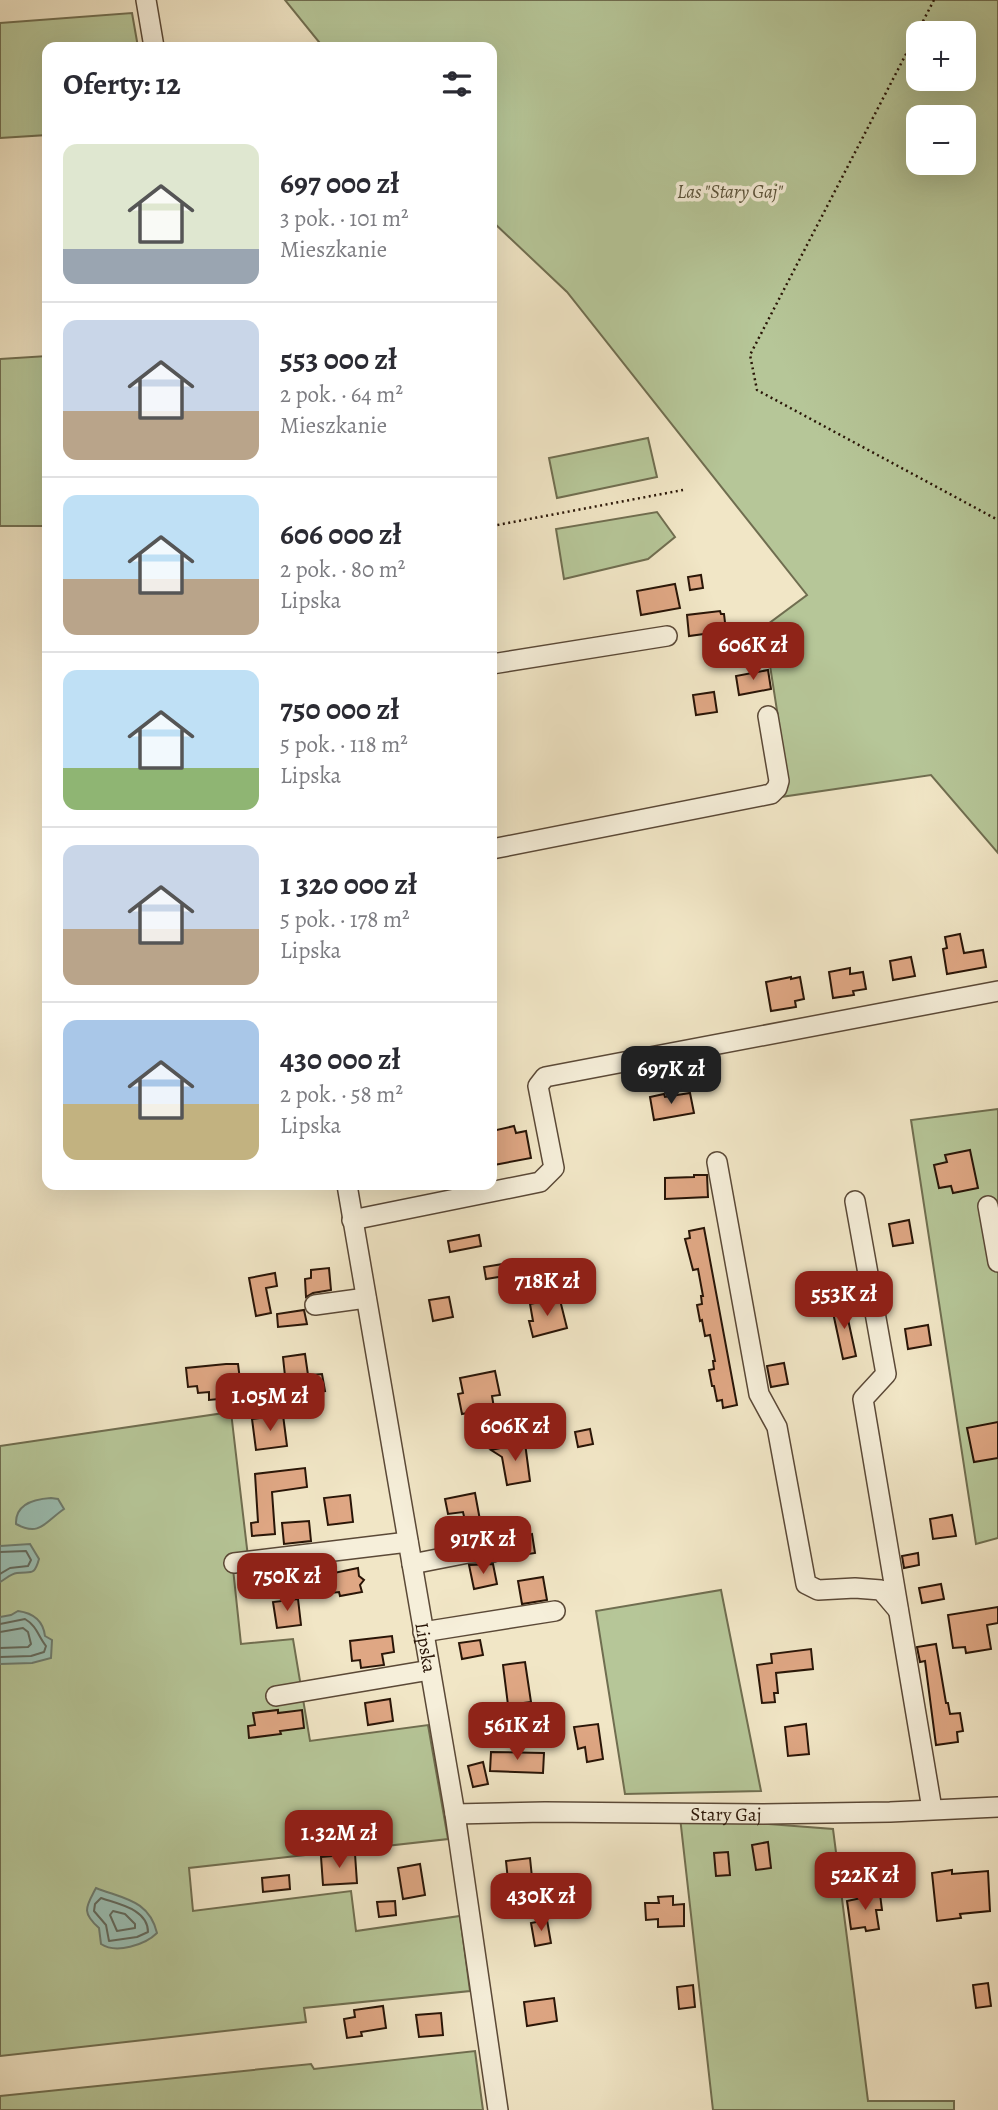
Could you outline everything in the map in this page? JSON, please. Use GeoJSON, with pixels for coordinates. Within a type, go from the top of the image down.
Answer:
{"type":"FeatureCollection","features":[{"type":"Feature","properties":{"kind":"street"},"geometry":{"type":"LineString","coordinates":[[146,0],[153,42]]}},
{"type":"Feature","properties":{"kind":"street"},"geometry":{"type":"LineString","coordinates":[[497,663],[667,636]]}},
{"type":"Feature","properties":{"kind":"street"},"geometry":{"type":"LineString","coordinates":[[497,848],[771,794],[777,789],[779,781],[768,716]]}},
{"type":"Feature","properties":{"kind":"street"},"geometry":{"type":"LineString","coordinates":[[352,1220],[540,1182],[554,1168],[538,1086],[545,1077],[998,991]]}},
{"type":"Feature","properties":{"kind":"street"},"geometry":{"type":"LineString","coordinates":[[717,1162],[759,1394],[777,1427],[806,1584],[818,1590],[881,1590],[899,1611]]}},
{"type":"Feature","properties":{"kind":"street","name":"Lipska"},"geometry":{"type":"LineString","coordinates":[[348,1190],[456,1814],[498,2110]]}},
{"type":"Feature","properties":{"kind":"street"},"geometry":{"type":"LineString","coordinates":[[855,1201],[886,1374],[863,1399],[932,1809]]}},
{"type":"Feature","properties":{"kind":"street"},"geometry":{"type":"LineString","coordinates":[[988,1206],[998,1262]]}},
{"type":"Feature","properties":{"kind":"street"},"geometry":{"type":"LineString","coordinates":[[315,1305],[366,1298]]}},
{"type":"Feature","properties":{"kind":"street"},"geometry":{"type":"LineString","coordinates":[[234,1563],[408,1542]]}},
{"type":"Feature","properties":{"kind":"street"},"geometry":{"type":"LineString","coordinates":[[412,1564],[468,1553],[493,1552]]}},
{"type":"Feature","properties":{"kind":"street"},"geometry":{"type":"LineString","coordinates":[[423,1632],[555,1611]]}},
{"type":"Feature","properties":{"kind":"street"},"geometry":{"type":"LineString","coordinates":[[276,1696],[429,1670]]}},
{"type":"Feature","properties":{"kind":"street","name":"Stary Gaj"},"geometry":{"type":"LineString","coordinates":[[456,1814],[763,1814],[998,1807]]}},
{"type":"Feature","properties":{"kind":"path"},"geometry":{"type":"LineString","coordinates":[[934,0],[750,355],[757,390],[998,520]]}},
{"type":"Feature","properties":{"kind":"path"},"geometry":{"type":"LineString","coordinates":[[497,525],[683,490]]}},
{"type":"Feature","properties":{"kind":"green space","name":"Las \"Stary Gaj\""},"geometry":{"type":"Polygon","coordinates":[[[285,0],[998,0],[998,853],[931,775],[774,798],[778,717],[764,627],[807,595],[567,292],[497,226],[497,42],[319,42],[285,0]]]}},
{"type":"Feature","properties":{"kind":"green space"},"geometry":{"type":"Polygon","coordinates":[[[132,13],[137,42],[42,42],[42,135],[0,138],[0,23],[132,13]]]}},
{"type":"Feature","properties":{"kind":"green space"},"geometry":{"type":"Polygon","coordinates":[[[42,356],[42,526],[0,526],[0,359],[42,356]]]}},
{"type":"Feature","properties":{"kind":"green space"},"geometry":{"type":"Polygon","coordinates":[[[648,438],[657,477],[557,498],[549,458],[648,438]]]}},
{"type":"Feature","properties":{"kind":"green space"},"geometry":{"type":"Polygon","coordinates":[[[657,512],[675,537],[648,559],[564,579],[556,529],[657,512]]]}},
{"type":"Feature","properties":{"kind":"green space"},"geometry":{"type":"Polygon","coordinates":[[[998,1109],[998,1538],[976,1544],[911,1120],[998,1109]]]}},
{"type":"Feature","properties":{"kind":"green space"},"geometry":{"type":"Polygon","coordinates":[[[231,1412],[248,1557],[232,1559],[241,1644],[293,1639],[310,1741],[428,1725],[448,1839],[189,1868],[193,1911],[351,1891],[356,1931],[460,1916],[470,1991],[304,2008],[306,2022],[0,2056],[0,1446],[231,1412]]]}},
{"type":"Feature","properties":{"kind":"green space"},"geometry":{"type":"Polygon","coordinates":[[[721,1590],[761,1791],[625,1794],[596,1611],[721,1590]]]}},
{"type":"Feature","properties":{"kind":"green space"},"geometry":{"type":"Polygon","coordinates":[[[680,1817],[833,1829],[868,2101],[954,2101],[954,2110],[713,2110],[680,1817]]]}},
{"type":"Feature","properties":{"kind":"green space"},"geometry":{"type":"Polygon","coordinates":[[[475,2051],[483,2110],[0,2110],[0,2096],[311,2064],[314,2069],[475,2051]]]}},
{"type":"Feature","properties":{"kind":"water"},"geometry":{"type":"Polygon","coordinates":[[[58,1499],[64,1509],[47,1523],[31,1529],[16,1524],[22,1507],[33,1501],[58,1499]]]}},
{"type":"Feature","properties":{"kind":"water"},"geometry":{"type":"Polygon","coordinates":[[[30,1544],[39,1559],[35,1568],[31,1572],[12,1574],[0,1582],[0,1546],[30,1544]]]}},
{"type":"Feature","properties":{"kind":"water"},"geometry":{"type":"Polygon","coordinates":[[[18,1611],[33,1616],[40,1622],[45,1636],[52,1640],[51,1658],[32,1663],[0,1664],[0,1617],[18,1611]]]}},
{"type":"Feature","properties":{"kind":"water"},"geometry":{"type":"Polygon","coordinates":[[[96,1888],[142,1907],[157,1933],[130,1947],[114,1948],[101,1944],[99,1928],[90,1918],[87,1909],[96,1888]]]}},
{"type":"Feature","properties":{"kind":"building"},"geometry":{"type":"Polygon","coordinates":[[[701,575],[703,588],[690,590],[688,577],[701,575]]]}},
{"type":"Feature","properties":{"kind":"building"},"geometry":{"type":"Polygon","coordinates":[[[675,584],[680,608],[641,615],[637,591],[675,584]]]}},
{"type":"Feature","properties":{"kind":"building"},"geometry":{"type":"Polygon","coordinates":[[[720,611],[724,614],[726,631],[689,636],[687,615],[720,611]]]}},
{"type":"Feature","properties":{"kind":"building"},"geometry":{"type":"Polygon","coordinates":[[[768,670],[771,689],[739,695],[736,676],[768,670]]]}},
{"type":"Feature","properties":{"kind":"building"},"geometry":{"type":"Polygon","coordinates":[[[714,692],[717,712],[696,715],[693,695],[714,692]]]}},
{"type":"Feature","properties":{"kind":"building"},"geometry":{"type":"Polygon","coordinates":[[[960,934],[964,953],[983,950],[986,967],[947,974],[943,949],[947,948],[945,937],[960,934]]]}},
{"type":"Feature","properties":{"kind":"building"},"geometry":{"type":"Polygon","coordinates":[[[911,957],[915,976],[893,980],[890,961],[911,957]]]}},
{"type":"Feature","properties":{"kind":"building"},"geometry":{"type":"Polygon","coordinates":[[[850,968],[850,974],[863,972],[866,989],[853,991],[854,995],[833,998],[829,972],[850,968]]]}},
{"type":"Feature","properties":{"kind":"building"},"geometry":{"type":"Polygon","coordinates":[[[800,977],[804,999],[795,1001],[796,1007],[771,1011],[766,982],[800,977]]]}},
{"type":"Feature","properties":{"kind":"building"},"geometry":{"type":"Polygon","coordinates":[[[690,1093],[694,1113],[654,1120],[650,1097],[690,1093]]]}},
{"type":"Feature","properties":{"kind":"building"},"geometry":{"type":"Polygon","coordinates":[[[514,1126],[516,1133],[526,1131],[531,1158],[497,1164],[497,1130],[514,1126]]]}},
{"type":"Feature","properties":{"kind":"building"},"geometry":{"type":"Polygon","coordinates":[[[970,1150],[978,1188],[953,1193],[951,1186],[939,1188],[934,1165],[947,1162],[945,1155],[970,1150]]]}},
{"type":"Feature","properties":{"kind":"building"},"geometry":{"type":"Polygon","coordinates":[[[707,1175],[708,1197],[665,1199],[665,1178],[707,1175]]]}},
{"type":"Feature","properties":{"kind":"building"},"geometry":{"type":"Polygon","coordinates":[[[909,1220],[913,1243],[893,1246],[889,1224],[909,1220]]]}},
{"type":"Feature","properties":{"kind":"building"},"geometry":{"type":"Polygon","coordinates":[[[704,1228],[737,1405],[723,1408],[722,1400],[717,1401],[712,1386],[709,1370],[714,1369],[715,1361],[710,1335],[705,1336],[697,1305],[702,1304],[703,1296],[698,1269],[693,1270],[685,1239],[690,1238],[689,1231],[704,1228]]]}},
{"type":"Feature","properties":{"kind":"building"},"geometry":{"type":"Polygon","coordinates":[[[479,1235],[481,1246],[450,1252],[448,1241],[479,1235]]]}},
{"type":"Feature","properties":{"kind":"building"},"geometry":{"type":"Polygon","coordinates":[[[503,1264],[505,1276],[486,1279],[484,1267],[503,1264]]]}},
{"type":"Feature","properties":{"kind":"building"},"geometry":{"type":"Polygon","coordinates":[[[329,1268],[331,1290],[306,1297],[305,1279],[311,1278],[311,1270],[329,1268]]]}},
{"type":"Feature","properties":{"kind":"building"},"geometry":{"type":"Polygon","coordinates":[[[275,1273],[277,1286],[266,1288],[271,1313],[256,1316],[249,1278],[275,1273]]]}},
{"type":"Feature","properties":{"kind":"building"},"geometry":{"type":"Polygon","coordinates":[[[449,1297],[453,1317],[433,1321],[429,1300],[449,1297]]]}},
{"type":"Feature","properties":{"kind":"building"},"geometry":{"type":"Polygon","coordinates":[[[560,1300],[567,1328],[533,1337],[529,1321],[533,1321],[530,1304],[560,1300]]]}},
{"type":"Feature","properties":{"kind":"building"},"geometry":{"type":"Polygon","coordinates":[[[844,1301],[856,1356],[843,1359],[832,1308],[844,1301]]]}},
{"type":"Feature","properties":{"kind":"building"},"geometry":{"type":"Polygon","coordinates":[[[304,1310],[307,1324],[278,1327],[277,1314],[304,1310]]]}},
{"type":"Feature","properties":{"kind":"building"},"geometry":{"type":"Polygon","coordinates":[[[928,1325],[931,1345],[908,1349],[905,1329],[928,1325]]]}},
{"type":"Feature","properties":{"kind":"building"},"geometry":{"type":"Polygon","coordinates":[[[305,1354],[308,1375],[322,1374],[325,1391],[287,1395],[283,1357],[305,1354]]]}},
{"type":"Feature","properties":{"kind":"building"},"geometry":{"type":"Polygon","coordinates":[[[784,1363],[788,1384],[771,1387],[767,1366],[784,1363]]]}},
{"type":"Feature","properties":{"kind":"building"},"geometry":{"type":"Polygon","coordinates":[[[238,1364],[240,1380],[227,1382],[229,1398],[209,1400],[209,1392],[198,1393],[197,1386],[188,1387],[186,1368],[238,1364]]]}},
{"type":"Feature","properties":{"kind":"building"},"geometry":{"type":"Polygon","coordinates":[[[495,1371],[500,1395],[492,1396],[494,1408],[462,1414],[458,1394],[463,1393],[460,1378],[495,1371]]]}},
{"type":"Feature","properties":{"kind":"building"},"geometry":{"type":"Polygon","coordinates":[[[283,1415],[287,1446],[256,1450],[252,1419],[283,1415]]]}},
{"type":"Feature","properties":{"kind":"building"},"geometry":{"type":"Polygon","coordinates":[[[998,1422],[998,1458],[974,1462],[967,1428],[998,1422]]]}},
{"type":"Feature","properties":{"kind":"building"},"geometry":{"type":"Polygon","coordinates":[[[590,1429],[593,1444],[578,1447],[575,1432],[590,1429]]]}},
{"type":"Feature","properties":{"kind":"building"},"geometry":{"type":"Polygon","coordinates":[[[525,1443],[530,1481],[507,1485],[502,1457],[491,1450],[525,1443]]]}},
{"type":"Feature","properties":{"kind":"building"},"geometry":{"type":"Polygon","coordinates":[[[305,1468],[307,1487],[272,1492],[275,1534],[252,1536],[251,1523],[258,1522],[255,1474],[305,1468]]]}},
{"type":"Feature","properties":{"kind":"building"},"geometry":{"type":"Polygon","coordinates":[[[475,1493],[482,1531],[468,1534],[463,1512],[448,1514],[445,1499],[475,1493]]]}},
{"type":"Feature","properties":{"kind":"building"},"geometry":{"type":"Polygon","coordinates":[[[350,1495],[353,1522],[328,1525],[324,1498],[350,1495]]]}},
{"type":"Feature","properties":{"kind":"building"},"geometry":{"type":"Polygon","coordinates":[[[952,1515],[956,1536],[933,1539],[930,1519],[952,1515]]]}},
{"type":"Feature","properties":{"kind":"building"},"geometry":{"type":"Polygon","coordinates":[[[309,1521],[311,1541],[284,1544],[282,1523],[309,1521]]]}},
{"type":"Feature","properties":{"kind":"building"},"geometry":{"type":"Polygon","coordinates":[[[527,1527],[529,1535],[532,1534],[535,1553],[504,1558],[505,1551],[499,1542],[478,1540],[477,1536],[527,1527]]]}},
{"type":"Feature","properties":{"kind":"building"},"geometry":{"type":"Polygon","coordinates":[[[918,1553],[919,1565],[904,1568],[902,1556],[918,1553]]]}},
{"type":"Feature","properties":{"kind":"building"},"geometry":{"type":"Polygon","coordinates":[[[493,1564],[497,1584],[474,1589],[469,1565],[493,1564]]]}},
{"type":"Feature","properties":{"kind":"building"},"geometry":{"type":"Polygon","coordinates":[[[358,1568],[359,1576],[364,1580],[360,1585],[362,1592],[340,1596],[339,1592],[331,1593],[329,1574],[358,1568]]]}},
{"type":"Feature","properties":{"kind":"building"},"geometry":{"type":"Polygon","coordinates":[[[543,1577],[547,1600],[522,1604],[518,1581],[543,1577]]]}},
{"type":"Feature","properties":{"kind":"building"},"geometry":{"type":"Polygon","coordinates":[[[941,1584],[944,1599],[922,1603],[919,1588],[941,1584]]]}},
{"type":"Feature","properties":{"kind":"building"},"geometry":{"type":"Polygon","coordinates":[[[298,1599],[301,1625],[277,1628],[273,1602],[298,1599]]]}},
{"type":"Feature","properties":{"kind":"building"},"geometry":{"type":"Polygon","coordinates":[[[998,1607],[998,1623],[987,1625],[991,1649],[966,1653],[965,1647],[953,1648],[948,1615],[998,1607]]]}},
{"type":"Feature","properties":{"kind":"building"},"geometry":{"type":"Polygon","coordinates":[[[392,1636],[394,1652],[382,1654],[384,1665],[361,1668],[360,1660],[352,1661],[350,1641],[392,1636]]]}},
{"type":"Feature","properties":{"kind":"building"},"geometry":{"type":"Polygon","coordinates":[[[480,1640],[483,1655],[462,1659],[459,1643],[480,1640]]]}},
{"type":"Feature","properties":{"kind":"building"},"geometry":{"type":"Polygon","coordinates":[[[936,1644],[946,1703],[950,1714],[960,1713],[963,1731],[957,1732],[958,1742],[936,1745],[925,1661],[920,1662],[917,1647],[936,1644]]]}},
{"type":"Feature","properties":{"kind":"building"},"geometry":{"type":"Polygon","coordinates":[[[811,1649],[813,1669],[776,1673],[778,1693],[774,1693],[775,1702],[762,1703],[757,1665],[772,1663],[771,1654],[811,1649]]]}},
{"type":"Feature","properties":{"kind":"building"},"geometry":{"type":"Polygon","coordinates":[[[525,1662],[531,1702],[508,1705],[503,1665],[525,1662]]]}},
{"type":"Feature","properties":{"kind":"building"},"geometry":{"type":"Polygon","coordinates":[[[390,1699],[393,1721],[368,1725],[365,1703],[390,1699]]]}},
{"type":"Feature","properties":{"kind":"building"},"geometry":{"type":"Polygon","coordinates":[[[278,1710],[278,1713],[302,1710],[304,1728],[249,1738],[248,1726],[255,1725],[253,1713],[278,1710]]]}},
{"type":"Feature","properties":{"kind":"building"},"geometry":{"type":"Polygon","coordinates":[[[598,1724],[603,1759],[587,1762],[585,1747],[578,1749],[574,1727],[598,1724]]]}},
{"type":"Feature","properties":{"kind":"building"},"geometry":{"type":"Polygon","coordinates":[[[806,1724],[809,1754],[788,1756],[785,1727],[806,1724]]]}},
{"type":"Feature","properties":{"kind":"building"},"geometry":{"type":"Polygon","coordinates":[[[491,1752],[544,1753],[543,1773],[490,1771],[491,1752]]]}},
{"type":"Feature","properties":{"kind":"building"},"geometry":{"type":"Polygon","coordinates":[[[483,1762],[488,1784],[473,1787],[468,1766],[483,1762]]]}},
{"type":"Feature","properties":{"kind":"building"},"geometry":{"type":"Polygon","coordinates":[[[768,1842],[771,1868],[756,1870],[752,1845],[768,1842]]]}},
{"type":"Feature","properties":{"kind":"building"},"geometry":{"type":"Polygon","coordinates":[[[728,1852],[730,1875],[716,1876],[714,1853],[728,1852]]]}},
{"type":"Feature","properties":{"kind":"building"},"geometry":{"type":"Polygon","coordinates":[[[355,1854],[357,1883],[323,1885],[321,1857],[355,1854]]]}},
{"type":"Feature","properties":{"kind":"building"},"geometry":{"type":"Polygon","coordinates":[[[530,1858],[534,1897],[510,1900],[506,1861],[530,1858]]]}},
{"type":"Feature","properties":{"kind":"building"},"geometry":{"type":"Polygon","coordinates":[[[420,1864],[425,1895],[403,1899],[398,1868],[420,1864]]]}},
{"type":"Feature","properties":{"kind":"building"},"geometry":{"type":"Polygon","coordinates":[[[952,1870],[952,1874],[988,1871],[990,1911],[960,1914],[961,1918],[937,1921],[932,1873],[952,1870]]]}},
{"type":"Feature","properties":{"kind":"building"},"geometry":{"type":"Polygon","coordinates":[[[289,1875],[290,1889],[263,1892],[262,1878],[289,1875]]]}},
{"type":"Feature","properties":{"kind":"building"},"geometry":{"type":"Polygon","coordinates":[[[880,1894],[882,1910],[876,1910],[879,1929],[851,1929],[847,1901],[880,1894]]]}},
{"type":"Feature","properties":{"kind":"building"},"geometry":{"type":"Polygon","coordinates":[[[673,1896],[673,1905],[684,1904],[684,1926],[658,1927],[658,1919],[646,1920],[645,1903],[659,1903],[658,1897],[673,1896]]]}},
{"type":"Feature","properties":{"kind":"building"},"geometry":{"type":"Polygon","coordinates":[[[395,1901],[396,1915],[379,1917],[377,1902],[395,1901]]]}},
{"type":"Feature","properties":{"kind":"building"},"geometry":{"type":"Polygon","coordinates":[[[547,1920],[551,1943],[535,1946],[531,1923],[547,1920]]]}},
{"type":"Feature","properties":{"kind":"building"},"geometry":{"type":"Polygon","coordinates":[[[988,1983],[991,2006],[976,2008],[973,1985],[988,1983]]]}},
{"type":"Feature","properties":{"kind":"building"},"geometry":{"type":"Polygon","coordinates":[[[693,1985],[695,2007],[679,2009],[677,1987],[693,1985]]]}},
{"type":"Feature","properties":{"kind":"building"},"geometry":{"type":"Polygon","coordinates":[[[554,1998],[557,2021],[527,2026],[524,2002],[554,1998]]]}},
{"type":"Feature","properties":{"kind":"building"},"geometry":{"type":"Polygon","coordinates":[[[383,2006],[386,2028],[361,2032],[362,2036],[347,2038],[344,2019],[355,2017],[354,2010],[383,2006]]]}},
{"type":"Feature","properties":{"kind":"building"},"geometry":{"type":"Polygon","coordinates":[[[441,2013],[443,2035],[419,2037],[416,2015],[441,2013]]]}}]}
